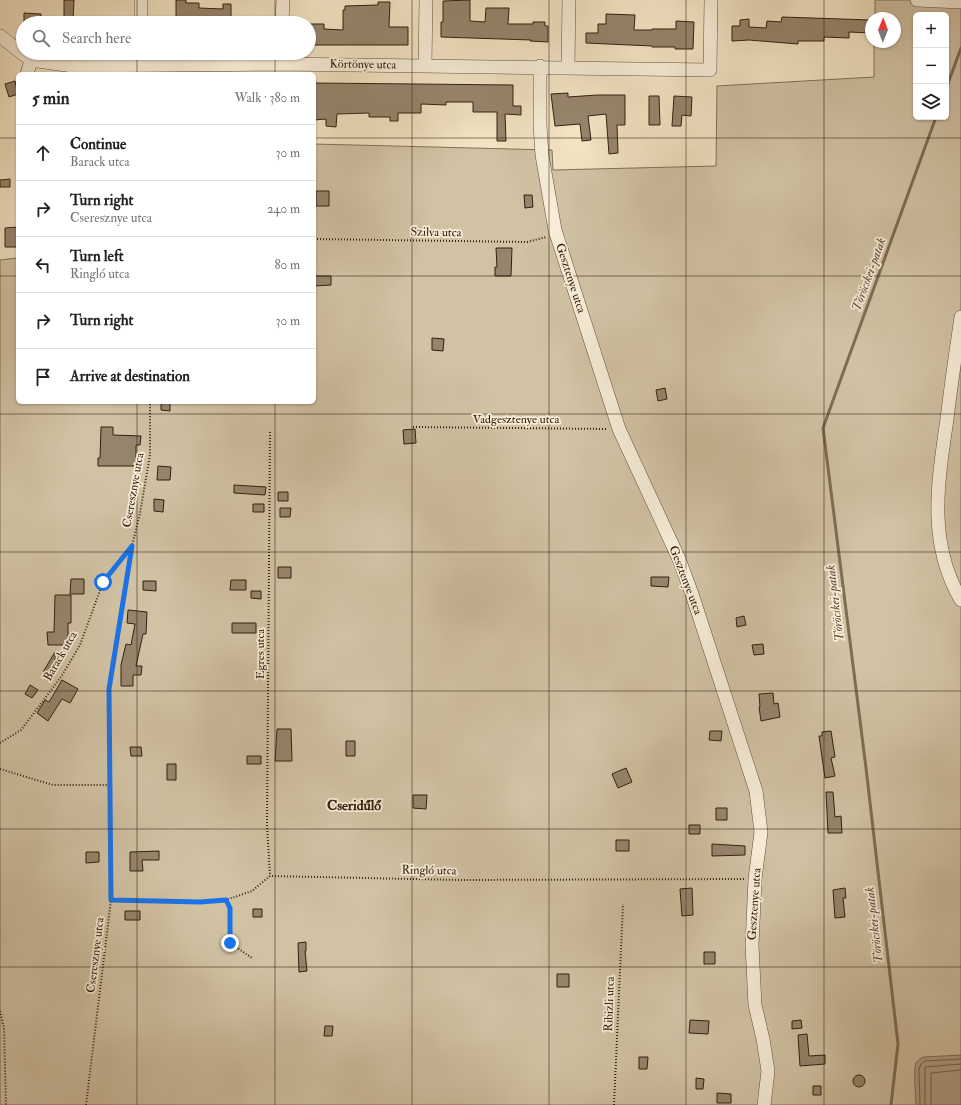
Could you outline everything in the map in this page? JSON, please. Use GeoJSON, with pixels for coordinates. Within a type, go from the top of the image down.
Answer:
{"type":"FeatureCollection","features":[{"type":"Feature","properties":{"kind":"street"},"geometry":{"type":"LineString","coordinates":[[141,0],[141,16]]}},
{"type":"Feature","properties":{"kind":"street"},"geometry":{"type":"LineString","coordinates":[[282,16],[283,0]]}},
{"type":"Feature","properties":{"kind":"street"},"geometry":{"type":"LineString","coordinates":[[425,65],[426,0]]}},
{"type":"Feature","properties":{"kind":"street"},"geometry":{"type":"LineString","coordinates":[[568,67],[569,0]]}},
{"type":"Feature","properties":{"kind":"street","name":"Körtönye utca"},"geometry":{"type":"LineString","coordinates":[[316,60],[425,65],[710,70],[711,0]]}},
{"type":"Feature","properties":{"kind":"street"},"geometry":{"type":"LineString","coordinates":[[917,0],[961,2]]}},
{"type":"Feature","properties":{"kind":"street"},"geometry":{"type":"LineString","coordinates":[[0,36],[16,48]]}},
{"type":"Feature","properties":{"kind":"street"},"geometry":{"type":"LineString","coordinates":[[28,72],[31,60]]}},
{"type":"Feature","properties":{"kind":"street","name":"Körtönye utca"},"geometry":{"type":"LineString","coordinates":[[31,60],[73,66],[131,60]]}},
{"type":"Feature","properties":{"kind":"street","name":"Gesztenye utca"},"geometry":{"type":"LineString","coordinates":[[540,66],[540,125],[542,155],[555,230],[619,429],[679,559],[692,594],[756,791],[761,832],[755,879],[752,945],[755,1004],[768,1071],[764,1105]]}},
{"type":"Feature","properties":{"kind":"street"},"geometry":{"type":"LineString","coordinates":[[961,317],[939,475],[937,514],[942,551],[951,583],[961,600]]}},
{"type":"Feature","properties":{"kind":"path","name":"Szilva utca"},"geometry":{"type":"LineString","coordinates":[[316,239],[527,242],[544,238],[555,230]]}},
{"type":"Feature","properties":{"kind":"path","name":"Cseresznye utca"},"geometry":{"type":"LineString","coordinates":[[86,1105],[111,900],[109,689],[132,546],[140,513],[150,455],[150,404]]}},
{"type":"Feature","properties":{"kind":"path","name":"Vadgesztenye utca"},"geometry":{"type":"LineString","coordinates":[[413,427],[619,429]]}},
{"type":"Feature","properties":{"kind":"path","name":"Egres utca"},"geometry":{"type":"LineString","coordinates":[[270,432],[268,825],[270,876]]}},
{"type":"Feature","properties":{"kind":"path","name":"Barack utca"},"geometry":{"type":"LineString","coordinates":[[0,743],[21,730],[61,677],[80,645],[103,582],[132,546]]}},
{"type":"Feature","properties":{"kind":"path"},"geometry":{"type":"LineString","coordinates":[[0,769],[53,785],[110,785]]}},
{"type":"Feature","properties":{"kind":"path","name":"Ringló utca"},"geometry":{"type":"LineString","coordinates":[[270,876],[460,880],[755,879]]}},
{"type":"Feature","properties":{"kind":"path"},"geometry":{"type":"LineString","coordinates":[[111,900],[200,902],[226,900],[252,891],[270,876]]}},
{"type":"Feature","properties":{"kind":"path"},"geometry":{"type":"LineString","coordinates":[[226,900],[230,908],[230,943],[252,958]]}},
{"type":"Feature","properties":{"kind":"path","name":"Ribizli utca"},"geometry":{"type":"LineString","coordinates":[[614,1105],[623,904]]}},
{"type":"Feature","properties":{"kind":"path"},"geometry":{"type":"LineString","coordinates":[[0,1011],[4,1028],[6,1105]]}},
{"type":"Feature","properties":{"kind":"shaded area"},"geometry":{"type":"Polygon","coordinates":[[[875,0],[961,0],[961,1105],[0,1105],[0,260],[16,258],[16,404],[316,404],[316,144],[552,150],[553,170],[716,166],[717,86],[874,77],[874,48],[901,48],[901,12],[875,12],[875,0]]]}},
{"type":"Feature","properties":{"kind":"water"},"geometry":{"type":"Polygon","coordinates":[[[961,1055],[961,1105],[916,1105],[916,1063],[924,1057],[961,1055]]]}},
{"type":"Feature","properties":{"kind":"building"},"geometry":{"type":"Polygon","coordinates":[[[64,0],[74,0],[73,16],[64,16],[64,0]]]}},
{"type":"Feature","properties":{"kind":"building"},"geometry":{"type":"Polygon","coordinates":[[[176,0],[186,0],[186,3],[199,3],[199,8],[223,9],[223,4],[231,4],[231,16],[176,16],[176,0]]]}},
{"type":"Feature","properties":{"kind":"building"},"geometry":{"type":"Polygon","coordinates":[[[470,0],[470,21],[485,22],[486,8],[509,8],[508,24],[533,24],[533,22],[545,22],[545,26],[548,26],[548,42],[530,41],[531,40],[441,37],[443,1],[470,0]]]}},
{"type":"Feature","properties":{"kind":"building"},"geometry":{"type":"Polygon","coordinates":[[[378,2],[390,2],[389,27],[408,27],[408,45],[316,45],[316,24],[324,24],[324,29],[343,30],[343,10],[345,10],[345,6],[378,5],[378,2]]]}},
{"type":"Feature","properties":{"kind":"building"},"geometry":{"type":"Polygon","coordinates":[[[24,13],[41,14],[41,16],[24,16],[24,13]]]}},
{"type":"Feature","properties":{"kind":"building"},"geometry":{"type":"Polygon","coordinates":[[[606,14],[635,15],[634,30],[676,29],[676,21],[694,22],[693,49],[586,43],[586,33],[598,33],[598,24],[606,24],[606,14]]]}},
{"type":"Feature","properties":{"kind":"building"},"geometry":{"type":"Polygon","coordinates":[[[782,17],[865,20],[865,33],[849,32],[849,38],[824,37],[824,41],[798,41],[798,44],[749,40],[732,41],[732,26],[740,26],[740,20],[749,19],[749,27],[766,28],[767,21],[781,22],[782,17]]]}},
{"type":"Feature","properties":{"kind":"building"},"geometry":{"type":"Polygon","coordinates":[[[15,81],[16,95],[9,97],[5,84],[15,81]]]}},
{"type":"Feature","properties":{"kind":"building"},"geometry":{"type":"Polygon","coordinates":[[[316,83],[513,85],[513,106],[521,106],[521,115],[505,114],[506,141],[497,141],[497,112],[473,112],[473,102],[446,102],[446,105],[421,104],[421,113],[398,113],[398,121],[390,121],[390,117],[369,117],[369,113],[337,114],[336,127],[326,126],[326,119],[316,120],[316,83]]]}},
{"type":"Feature","properties":{"kind":"building"},"geometry":{"type":"Polygon","coordinates":[[[568,93],[568,97],[625,95],[625,125],[617,125],[618,153],[609,154],[606,114],[588,116],[591,140],[582,141],[580,124],[555,126],[551,94],[568,93]]]}},
{"type":"Feature","properties":{"kind":"building"},"geometry":{"type":"Polygon","coordinates":[[[649,96],[659,96],[660,125],[649,125],[649,96]]]}},
{"type":"Feature","properties":{"kind":"building"},"geometry":{"type":"Polygon","coordinates":[[[674,96],[692,97],[691,116],[682,115],[681,126],[672,126],[674,96]]]}},
{"type":"Feature","properties":{"kind":"building"},"geometry":{"type":"Polygon","coordinates":[[[10,179],[10,187],[0,187],[0,180],[10,179]]]}},
{"type":"Feature","properties":{"kind":"building"},"geometry":{"type":"Polygon","coordinates":[[[316,191],[329,191],[329,206],[316,206],[316,191]]]}},
{"type":"Feature","properties":{"kind":"building"},"geometry":{"type":"Polygon","coordinates":[[[524,195],[532,195],[533,207],[525,208],[524,195]]]}},
{"type":"Feature","properties":{"kind":"building"},"geometry":{"type":"Polygon","coordinates":[[[16,227],[16,247],[5,247],[5,228],[16,227]]]}},
{"type":"Feature","properties":{"kind":"building"},"geometry":{"type":"Polygon","coordinates":[[[496,248],[512,248],[511,276],[495,276],[495,267],[497,267],[496,248]]]}},
{"type":"Feature","properties":{"kind":"building"},"geometry":{"type":"Polygon","coordinates":[[[316,276],[331,276],[331,285],[316,286],[316,276]]]}},
{"type":"Feature","properties":{"kind":"building"},"geometry":{"type":"Polygon","coordinates":[[[432,338],[444,339],[443,351],[432,350],[432,338]]]}},
{"type":"Feature","properties":{"kind":"building"},"geometry":{"type":"Polygon","coordinates":[[[665,388],[667,399],[658,401],[656,390],[665,388]]]}},
{"type":"Feature","properties":{"kind":"building"},"geometry":{"type":"Polygon","coordinates":[[[161,404],[170,404],[170,411],[161,410],[161,404]]]}},
{"type":"Feature","properties":{"kind":"building"},"geometry":{"type":"Polygon","coordinates":[[[101,427],[113,427],[113,435],[141,436],[140,445],[136,445],[136,466],[98,466],[98,458],[100,458],[101,427]]]}},
{"type":"Feature","properties":{"kind":"building"},"geometry":{"type":"Polygon","coordinates":[[[415,429],[416,443],[404,444],[403,430],[415,429]]]}},
{"type":"Feature","properties":{"kind":"building"},"geometry":{"type":"Polygon","coordinates":[[[158,466],[171,467],[170,480],[157,480],[158,466]]]}},
{"type":"Feature","properties":{"kind":"building"},"geometry":{"type":"Polygon","coordinates":[[[234,485],[266,487],[265,495],[234,493],[234,485]]]}},
{"type":"Feature","properties":{"kind":"building"},"geometry":{"type":"Polygon","coordinates":[[[278,492],[288,492],[288,501],[278,501],[278,492]]]}},
{"type":"Feature","properties":{"kind":"building"},"geometry":{"type":"Polygon","coordinates":[[[154,499],[164,500],[163,512],[154,511],[154,499]]]}},
{"type":"Feature","properties":{"kind":"building"},"geometry":{"type":"Polygon","coordinates":[[[253,504],[264,504],[264,512],[253,512],[253,504]]]}},
{"type":"Feature","properties":{"kind":"building"},"geometry":{"type":"Polygon","coordinates":[[[280,508],[291,508],[290,517],[280,517],[280,508]]]}},
{"type":"Feature","properties":{"kind":"building"},"geometry":{"type":"Polygon","coordinates":[[[278,567],[291,567],[291,578],[278,578],[278,567]]]}},
{"type":"Feature","properties":{"kind":"building"},"geometry":{"type":"Polygon","coordinates":[[[651,577],[669,577],[668,587],[651,586],[651,577]]]}},
{"type":"Feature","properties":{"kind":"building"},"geometry":{"type":"Polygon","coordinates":[[[71,579],[84,579],[84,594],[70,594],[71,579]]]}},
{"type":"Feature","properties":{"kind":"building"},"geometry":{"type":"Polygon","coordinates":[[[231,580],[246,580],[246,590],[230,590],[231,580]]]}},
{"type":"Feature","properties":{"kind":"building"},"geometry":{"type":"Polygon","coordinates":[[[143,581],[156,581],[156,591],[143,590],[143,581]]]}},
{"type":"Feature","properties":{"kind":"building"},"geometry":{"type":"Polygon","coordinates":[[[251,591],[261,591],[261,599],[251,598],[251,591]]]}},
{"type":"Feature","properties":{"kind":"building"},"geometry":{"type":"Polygon","coordinates":[[[55,595],[71,595],[71,623],[68,623],[68,645],[48,645],[47,632],[54,632],[55,595]]]}},
{"type":"Feature","properties":{"kind":"building"},"geometry":{"type":"Polygon","coordinates":[[[128,610],[147,612],[146,634],[143,634],[136,666],[142,666],[141,675],[133,675],[133,686],[121,686],[121,665],[126,644],[131,645],[135,624],[127,623],[128,610]]]}},
{"type":"Feature","properties":{"kind":"building"},"geometry":{"type":"Polygon","coordinates":[[[744,616],[746,625],[737,627],[736,618],[744,616]]]}},
{"type":"Feature","properties":{"kind":"building"},"geometry":{"type":"Polygon","coordinates":[[[232,623],[256,623],[256,633],[232,633],[232,623]]]}},
{"type":"Feature","properties":{"kind":"building"},"geometry":{"type":"Polygon","coordinates":[[[763,644],[764,654],[754,655],[752,645],[763,644]]]}},
{"type":"Feature","properties":{"kind":"building"},"geometry":{"type":"Polygon","coordinates":[[[55,652],[55,664],[58,666],[52,677],[43,672],[55,652]]]}},
{"type":"Feature","properties":{"kind":"building"},"geometry":{"type":"Polygon","coordinates":[[[62,680],[78,689],[70,703],[62,699],[48,721],[37,713],[45,700],[49,702],[62,680]]]}},
{"type":"Feature","properties":{"kind":"building"},"geometry":{"type":"Polygon","coordinates":[[[30,685],[38,690],[32,698],[25,694],[30,685]]]}},
{"type":"Feature","properties":{"kind":"building"},"geometry":{"type":"Polygon","coordinates":[[[773,693],[774,704],[778,703],[780,717],[761,721],[759,694],[773,693]]]}},
{"type":"Feature","properties":{"kind":"building"},"geometry":{"type":"Polygon","coordinates":[[[277,729],[291,729],[292,761],[275,761],[277,729]]]}},
{"type":"Feature","properties":{"kind":"building"},"geometry":{"type":"Polygon","coordinates":[[[710,731],[722,731],[721,741],[709,740],[710,731]]]}},
{"type":"Feature","properties":{"kind":"building"},"geometry":{"type":"Polygon","coordinates":[[[831,731],[835,757],[831,758],[835,776],[825,778],[819,736],[822,736],[822,732],[831,731]]]}},
{"type":"Feature","properties":{"kind":"building"},"geometry":{"type":"Polygon","coordinates":[[[346,741],[355,741],[355,756],[346,756],[346,741]]]}},
{"type":"Feature","properties":{"kind":"building"},"geometry":{"type":"Polygon","coordinates":[[[130,747],[141,747],[142,756],[131,756],[130,747]]]}},
{"type":"Feature","properties":{"kind":"building"},"geometry":{"type":"Polygon","coordinates":[[[247,756],[261,756],[261,764],[247,764],[247,756]]]}},
{"type":"Feature","properties":{"kind":"building"},"geometry":{"type":"Polygon","coordinates":[[[167,764],[176,764],[176,780],[167,780],[167,764]]]}},
{"type":"Feature","properties":{"kind":"building"},"geometry":{"type":"Polygon","coordinates":[[[626,768],[632,782],[618,788],[612,774],[626,768]]]}},
{"type":"Feature","properties":{"kind":"building"},"geometry":{"type":"Polygon","coordinates":[[[826,792],[833,792],[835,817],[841,816],[842,833],[828,833],[826,792]]]}},
{"type":"Feature","properties":{"kind":"building"},"geometry":{"type":"Polygon","coordinates":[[[413,795],[427,795],[426,809],[413,808],[413,795]]]}},
{"type":"Feature","properties":{"kind":"building"},"geometry":{"type":"Polygon","coordinates":[[[716,808],[727,808],[727,820],[716,820],[716,808]]]}},
{"type":"Feature","properties":{"kind":"building"},"geometry":{"type":"Polygon","coordinates":[[[689,825],[700,825],[700,834],[689,834],[689,825]]]}},
{"type":"Feature","properties":{"kind":"building"},"geometry":{"type":"Polygon","coordinates":[[[616,840],[629,840],[629,851],[616,851],[616,840]]]}},
{"type":"Feature","properties":{"kind":"building"},"geometry":{"type":"Polygon","coordinates":[[[712,844],[745,846],[745,855],[712,856],[712,844]]]}},
{"type":"Feature","properties":{"kind":"building"},"geometry":{"type":"Polygon","coordinates":[[[159,851],[159,860],[142,860],[143,871],[130,871],[130,852],[159,851]]]}},
{"type":"Feature","properties":{"kind":"building"},"geometry":{"type":"Polygon","coordinates":[[[86,852],[99,852],[99,862],[86,863],[86,852]]]}},
{"type":"Feature","properties":{"kind":"building"},"geometry":{"type":"Polygon","coordinates":[[[692,888],[693,915],[682,916],[680,889],[692,888]]]}},
{"type":"Feature","properties":{"kind":"building"},"geometry":{"type":"Polygon","coordinates":[[[845,888],[846,898],[843,898],[845,917],[835,918],[833,890],[845,888]]]}},
{"type":"Feature","properties":{"kind":"building"},"geometry":{"type":"Polygon","coordinates":[[[253,909],[262,909],[262,917],[253,917],[253,909]]]}},
{"type":"Feature","properties":{"kind":"building"},"geometry":{"type":"Polygon","coordinates":[[[125,911],[140,911],[140,920],[125,920],[125,911]]]}},
{"type":"Feature","properties":{"kind":"building"},"geometry":{"type":"Polygon","coordinates":[[[306,942],[305,951],[307,971],[299,972],[298,943],[306,942]]]}},
{"type":"Feature","properties":{"kind":"building"},"geometry":{"type":"Polygon","coordinates":[[[704,952],[715,952],[715,964],[704,964],[704,952]]]}},
{"type":"Feature","properties":{"kind":"building"},"geometry":{"type":"Polygon","coordinates":[[[557,974],[569,974],[569,987],[557,987],[557,974]]]}},
{"type":"Feature","properties":{"kind":"building"},"geometry":{"type":"Polygon","coordinates":[[[690,1020],[709,1021],[708,1034],[689,1033],[690,1020]]]}},
{"type":"Feature","properties":{"kind":"building"},"geometry":{"type":"Polygon","coordinates":[[[801,1020],[802,1028],[792,1029],[792,1021],[801,1020]]]}},
{"type":"Feature","properties":{"kind":"building"},"geometry":{"type":"Polygon","coordinates":[[[325,1026],[333,1026],[332,1036],[324,1036],[325,1026]]]}},
{"type":"Feature","properties":{"kind":"building"},"geometry":{"type":"Polygon","coordinates":[[[807,1034],[809,1056],[825,1055],[825,1064],[800,1066],[798,1035],[807,1034]]]}},
{"type":"Feature","properties":{"kind":"building"},"geometry":{"type":"Polygon","coordinates":[[[639,1057],[648,1057],[647,1069],[639,1069],[639,1057]]]}},
{"type":"Feature","properties":{"kind":"building"},"geometry":{"type":"Polygon","coordinates":[[[857,1075],[861,1075],[865,1081],[861,1087],[857,1087],[853,1083],[853,1079],[857,1075]]]}},
{"type":"Feature","properties":{"kind":"building"},"geometry":{"type":"Polygon","coordinates":[[[696,1078],[704,1079],[703,1089],[696,1089],[696,1078]]]}},
{"type":"Feature","properties":{"kind":"building"},"geometry":{"type":"Polygon","coordinates":[[[813,1086],[821,1086],[821,1095],[813,1095],[813,1086]]]}},
{"type":"Feature","properties":{"kind":"building"},"geometry":{"type":"Polygon","coordinates":[[[717,1093],[731,1094],[731,1103],[717,1103],[717,1093]]]}},
{"type":"Feature","properties":{"kind":"waterway","name":"Töröcskei-patak"},"geometry":{"type":"LineString","coordinates":[[948,84],[961,48]]}},
{"type":"Feature","properties":{"kind":"waterway","name":"Töröcskei-patak"},"geometry":{"type":"LineString","coordinates":[[891,1105],[898,1044],[866,768],[823,428],[935,120]]}},
{"type":"Feature","properties":{"kind":"district","name":"Cseridűlő"},"geometry":{"type":"Point","coordinates":[354,805]}},
{"type":"Feature","properties":{"kind":"route"},"geometry":{"type":"LineString","coordinates":[[103,582],[132,546],[109,689],[111,900],[200,902],[226,900],[230,908],[230,943]]}}]}
